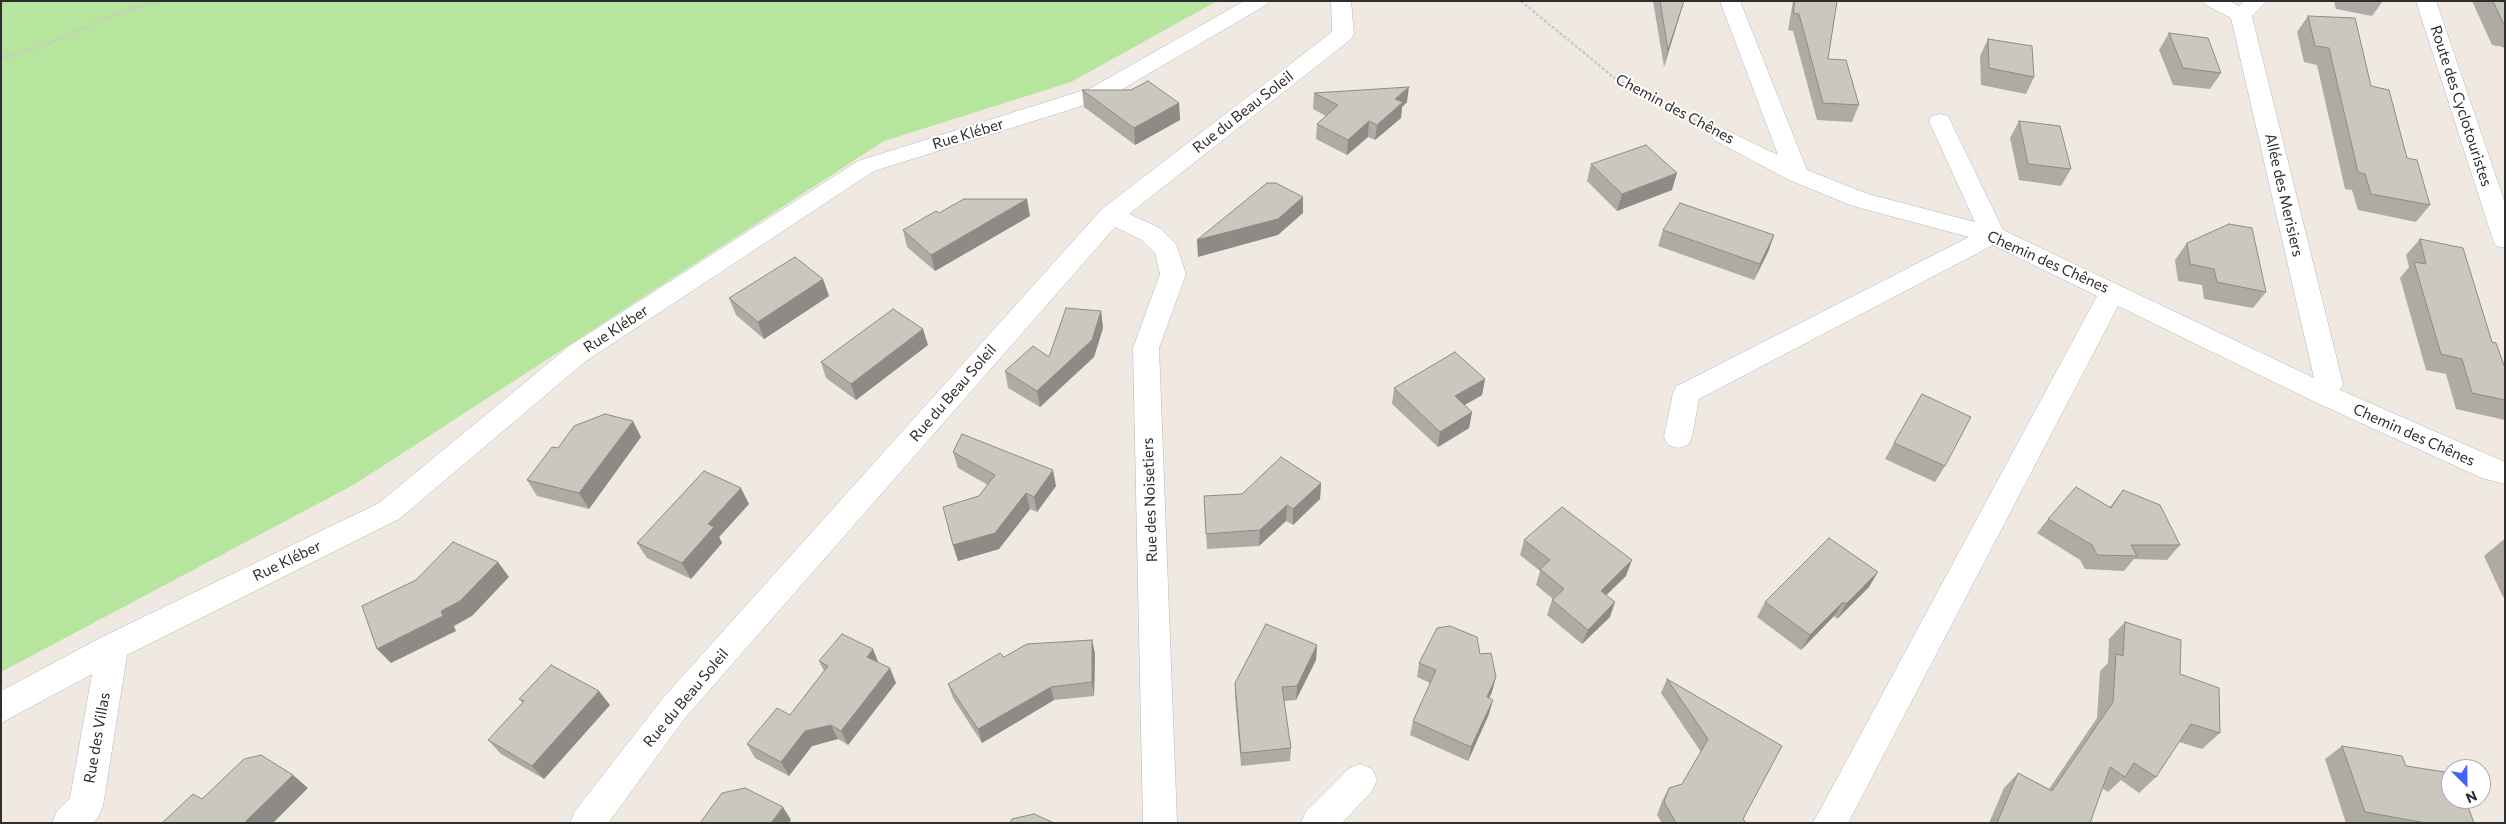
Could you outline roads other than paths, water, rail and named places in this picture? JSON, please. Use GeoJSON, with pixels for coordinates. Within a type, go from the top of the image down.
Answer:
{"type":"FeatureCollection","features":[{"type":"Feature","properties":{"kind":"street","name":"Rue Kléber"},"geometry":{"type":"LineString","coordinates":[[1,708],[113,647],[389,511],[577,354],[866,166],[1099,93],[1259,1]]}},
{"type":"Feature","properties":{"kind":"street","name":"Rue du Beau Soleil"},"geometry":{"type":"LineString","coordinates":[[586,823],[674,708],[1111,215],[1343,34],[1341,1]]}},
{"type":"Feature","properties":{"kind":"street"},"geometry":{"type":"LineString","coordinates":[[1730,1],[1797,175]]}},
{"type":"Feature","properties":{"kind":"street"},"geometry":{"type":"LineString","coordinates":[[2213,1],[2249,8]]}},
{"type":"Feature","properties":{"kind":"street","name":"Route des Cyclotouristes"},"geometry":{"type":"LineString","coordinates":[[2426,1],[2505,240]]}},
{"type":"Feature","properties":{"kind":"street","name":"Allée des Merisiers"},"geometry":{"type":"LineString","coordinates":[[2249,8],[2329,384],[2325,395]]}},
{"type":"Feature","properties":{"kind":"street"},"geometry":{"type":"LineString","coordinates":[[1678,437],[1687,393],[1993,235],[1940,121]]}},
{"type":"Feature","properties":{"kind":"street","name":"Chemin des Chênes"},"geometry":{"type":"LineString","coordinates":[[1722,134],[1797,175],[1861,200],[1993,235],[2113,291],[2325,395],[2492,470],[2505,473]]}},
{"type":"Feature","properties":{"kind":"street","name":"Rue des Noisetiers"},"geometry":{"type":"LineString","coordinates":[[1111,215],[1151,234],[1168,250],[1173,274],[1146,348],[1160,823]]}},
{"type":"Feature","properties":{"kind":"street"},"geometry":{"type":"LineString","coordinates":[[1830,823],[2113,291]]}},
{"type":"Feature","properties":{"kind":"street","name":"Rue des Villas"},"geometry":{"type":"LineString","coordinates":[[69,823],[86,806],[113,647]]}},
{"type":"Feature","properties":{"kind":"street"},"geometry":{"type":"LineString","coordinates":[[1318,823],[1360,780]]}}]}
